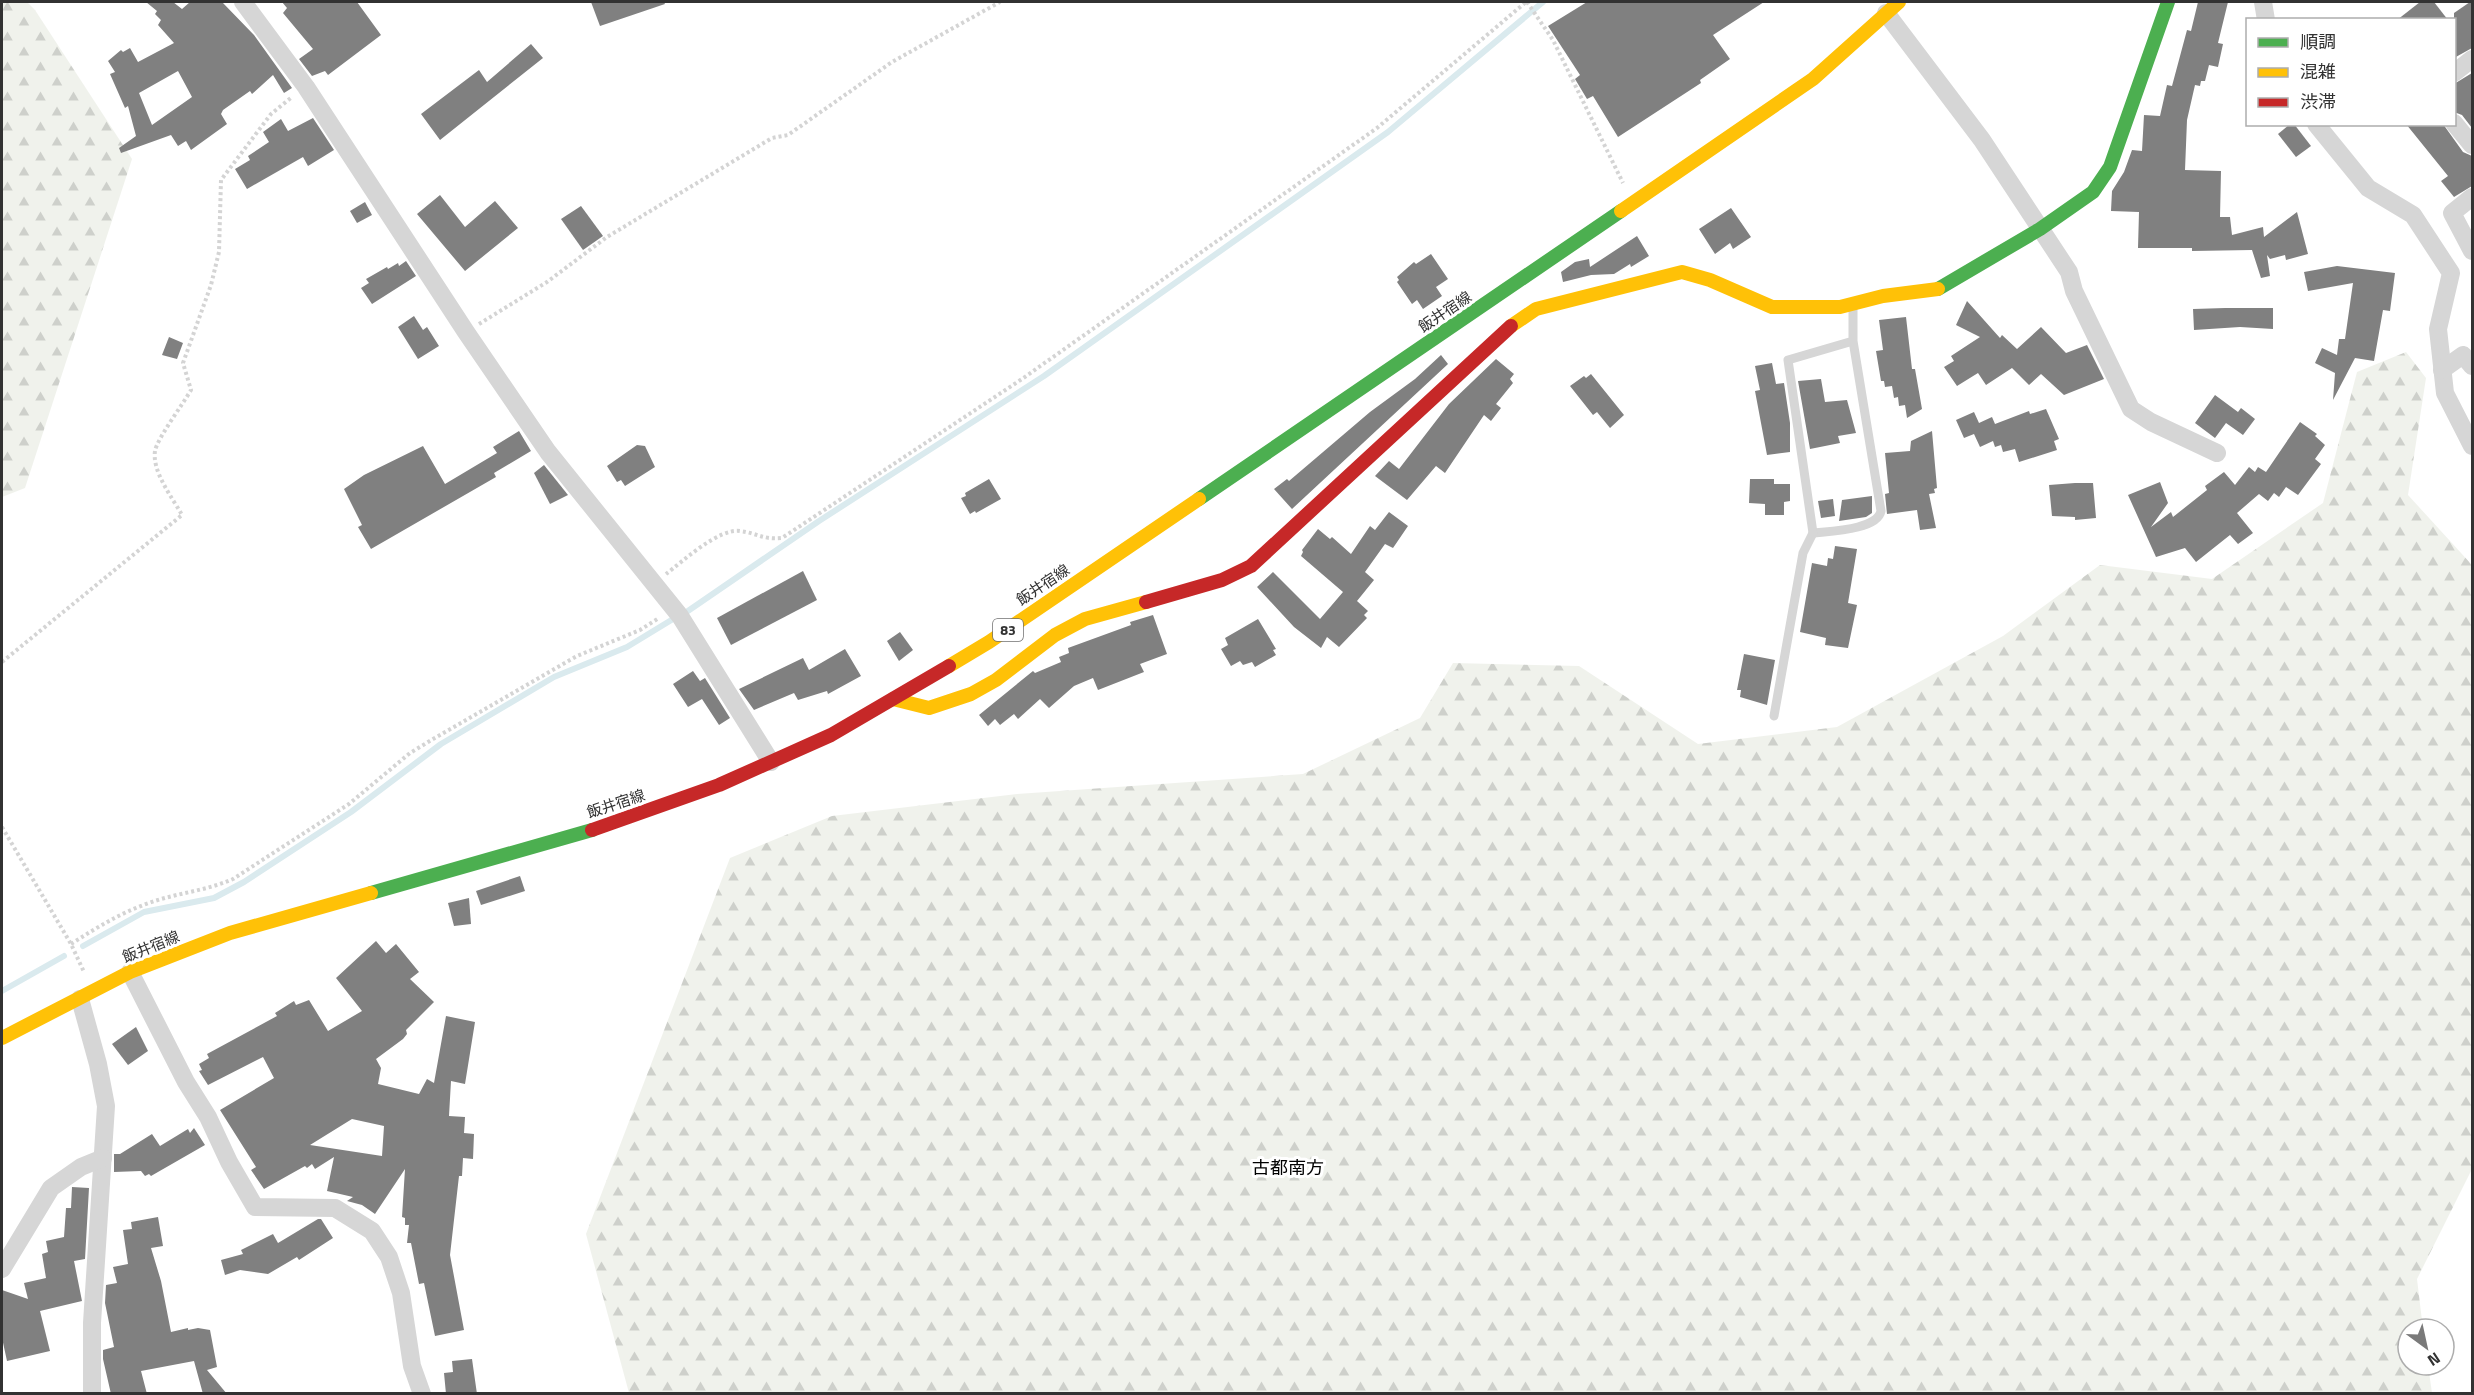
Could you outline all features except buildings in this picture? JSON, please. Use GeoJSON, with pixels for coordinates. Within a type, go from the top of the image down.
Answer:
{"type":"FeatureCollection","features":[{"type":"Feature","properties":{"kind":"main road"},"geometry":{"type":"LineString","coordinates":[[893,699],[929,708],[971,694],[996,680],[1055,635],[1085,619],[1222,580],[1251,566],[1391,439],[1505,330],[1536,309],[1682,272],[1710,280],[1772,307],[1821,308],[1853,304],[1883,296],[1943,288],[2040,229],[2093,192],[2110,167],[2168,2]]}},
{"type":"Feature","properties":{"kind":"main road","name":"飯井宿線"},"geometry":{"type":"LineString","coordinates":[[2,1038],[130,972],[230,933],[617,823],[771,762],[831,735],[989,642],[1633,203],[1813,79],[1893,7]]}},
{"type":"Feature","properties":{"kind":"street"},"geometry":{"type":"LineString","coordinates":[[243,2],[306,87],[466,332],[548,452],[674,608],[771,762]]}},
{"type":"Feature","properties":{"kind":"street"},"geometry":{"type":"LineString","coordinates":[[2263,2],[2266,18]]}},
{"type":"Feature","properties":{"kind":"street"},"geometry":{"type":"LineString","coordinates":[[1893,7],[2069,272],[2074,291],[2131,409],[2151,422],[2217,453]]}},
{"type":"Feature","properties":{"kind":"street"},"geometry":{"type":"LineString","coordinates":[[2456,71],[2472,59]]}},
{"type":"Feature","properties":{"kind":"street"},"geometry":{"type":"LineString","coordinates":[[2456,125],[2472,145]]}},
{"type":"Feature","properties":{"kind":"street"},"geometry":{"type":"LineString","coordinates":[[2318,126],[2368,188],[2413,215],[2451,273],[2438,329],[2442,370],[2445,393],[2472,446]]}},
{"type":"Feature","properties":{"kind":"street"},"geometry":{"type":"LineString","coordinates":[[2472,197],[2452,213],[2472,251]]}},
{"type":"Feature","properties":{"kind":"street"},"geometry":{"type":"LineString","coordinates":[[2442,370],[2469,355]]}},
{"type":"Feature","properties":{"kind":"street"},"geometry":{"type":"LineString","coordinates":[[130,972],[186,1082],[208,1117],[229,1162],[255,1207],[335,1208],[372,1231],[389,1257],[401,1293],[412,1366],[422,1394]]}},
{"type":"Feature","properties":{"kind":"street"},"geometry":{"type":"LineString","coordinates":[[87,995],[106,1106],[93,1323],[92,1394]]}},
{"type":"Feature","properties":{"kind":"street"},"geometry":{"type":"LineString","coordinates":[[2,1269],[51,1188],[81,1167],[103,1158]]}},
{"type":"Feature","properties":{"kind":"lane"},"geometry":{"type":"LineString","coordinates":[[1813,533],[1870,524],[1880,517],[1881,511],[1853,341],[1853,304]]}},
{"type":"Feature","properties":{"kind":"lane"},"geometry":{"type":"LineString","coordinates":[[1774,716],[1803,554],[1813,533],[1788,360],[1853,341]]}},
{"type":"Feature","properties":{"kind":"path"},"geometry":{"type":"LineString","coordinates":[[466,332],[547,282],[607,237],[772,138],[788,135],[892,62],[1000,2]]}},
{"type":"Feature","properties":{"kind":"path"},"geometry":{"type":"LineString","coordinates":[[654,583],[718,536],[738,530],[768,540],[782,538],[1022,379],[1377,128],[1526,2],[1553,40],[1633,203]]}},
{"type":"Feature","properties":{"kind":"path"},"geometry":{"type":"LineString","coordinates":[[2,662],[183,515],[164,483],[155,450],[161,436],[177,415],[190,390],[183,363],[211,285],[219,252],[221,180],[271,114],[306,87]]}},
{"type":"Feature","properties":{"kind":"path"},"geometry":{"type":"LineString","coordinates":[[71,944],[110,919],[150,902],[214,888],[233,879],[349,804],[410,753],[577,656],[640,630],[674,608]]}},
{"type":"Feature","properties":{"kind":"path"},"geometry":{"type":"LineString","coordinates":[[2,827],[71,944],[87,995]]}},
{"type":"Feature","properties":{"kind":"green space"},"geometry":{"type":"Polygon","coordinates":[[[2,2],[27,2],[35,10],[132,159],[25,488],[2,497],[2,2]]]}},
{"type":"Feature","properties":{"kind":"green space"},"geometry":{"type":"Polygon","coordinates":[[[2406,352],[2426,378],[2408,495],[2472,565],[2472,1169],[2417,1279],[2422,1317],[2396,1317],[2396,1377],[2430,1377],[2432,1393],[629,1393],[586,1234],[730,858],[832,816],[1017,794],[1303,774],[1420,718],[1453,663],[1579,666],[1698,744],[1837,727],[2003,636],[2100,565],[2212,579],[2323,503],[2357,372],[2406,352]]]}},
{"type":"Feature","properties":{"kind":"waterway"},"geometry":{"type":"LineString","coordinates":[[685,613],[819,521],[1044,376],[1388,132],[1543,2]]}},
{"type":"Feature","properties":{"kind":"waterway"},"geometry":{"type":"LineString","coordinates":[[83,946],[144,912],[214,898],[244,882],[351,812],[441,744],[554,677],[627,647],[673,619]]}},
{"type":"Feature","properties":{"kind":"waterway"},"geometry":{"type":"LineString","coordinates":[[2,991],[64,956]]}},
{"type":"Feature","properties":{"kind":"traffic: fast"},"geometry":{"type":"LineString","coordinates":[[1938,289],[2040,229],[2093,192],[2110,167],[2168,2]]}},
{"type":"Feature","properties":{"kind":"traffic: fast"},"geometry":{"type":"LineString","coordinates":[[1199,499],[1621,211]]}},
{"type":"Feature","properties":{"kind":"traffic: fast"},"geometry":{"type":"LineString","coordinates":[[371,893],[592,830]]}},
{"type":"Feature","properties":{"kind":"traffic: slow"},"geometry":{"type":"LineString","coordinates":[[1621,211],[1813,79],[1899,2]]}},
{"type":"Feature","properties":{"kind":"traffic: slow"},"geometry":{"type":"LineString","coordinates":[[1511,326],[1536,309],[1682,272],[1710,280],[1772,307],[1840,307],[1883,296],[1938,289]]}},
{"type":"Feature","properties":{"kind":"traffic: slow"},"geometry":{"type":"LineString","coordinates":[[949,666],[989,642],[1199,499]]}},
{"type":"Feature","properties":{"kind":"traffic: slow"},"geometry":{"type":"LineString","coordinates":[[893,699],[929,708],[971,694],[996,680],[1055,635],[1085,619],[1146,602]]}},
{"type":"Feature","properties":{"kind":"traffic: slow"},"geometry":{"type":"LineString","coordinates":[[2,1038],[130,972],[230,933],[371,893]]}},
{"type":"Feature","properties":{"kind":"traffic: jam"},"geometry":{"type":"LineString","coordinates":[[1146,602],[1222,580],[1251,566],[1511,326]]}},
{"type":"Feature","properties":{"kind":"traffic: jam"},"geometry":{"type":"LineString","coordinates":[[592,830],[719,785],[831,735],[949,666]]}},
{"type":"Feature","properties":{"kind":"district","name":"古都南方"},"geometry":{"type":"Point","coordinates":[1288,1168]}}]}
